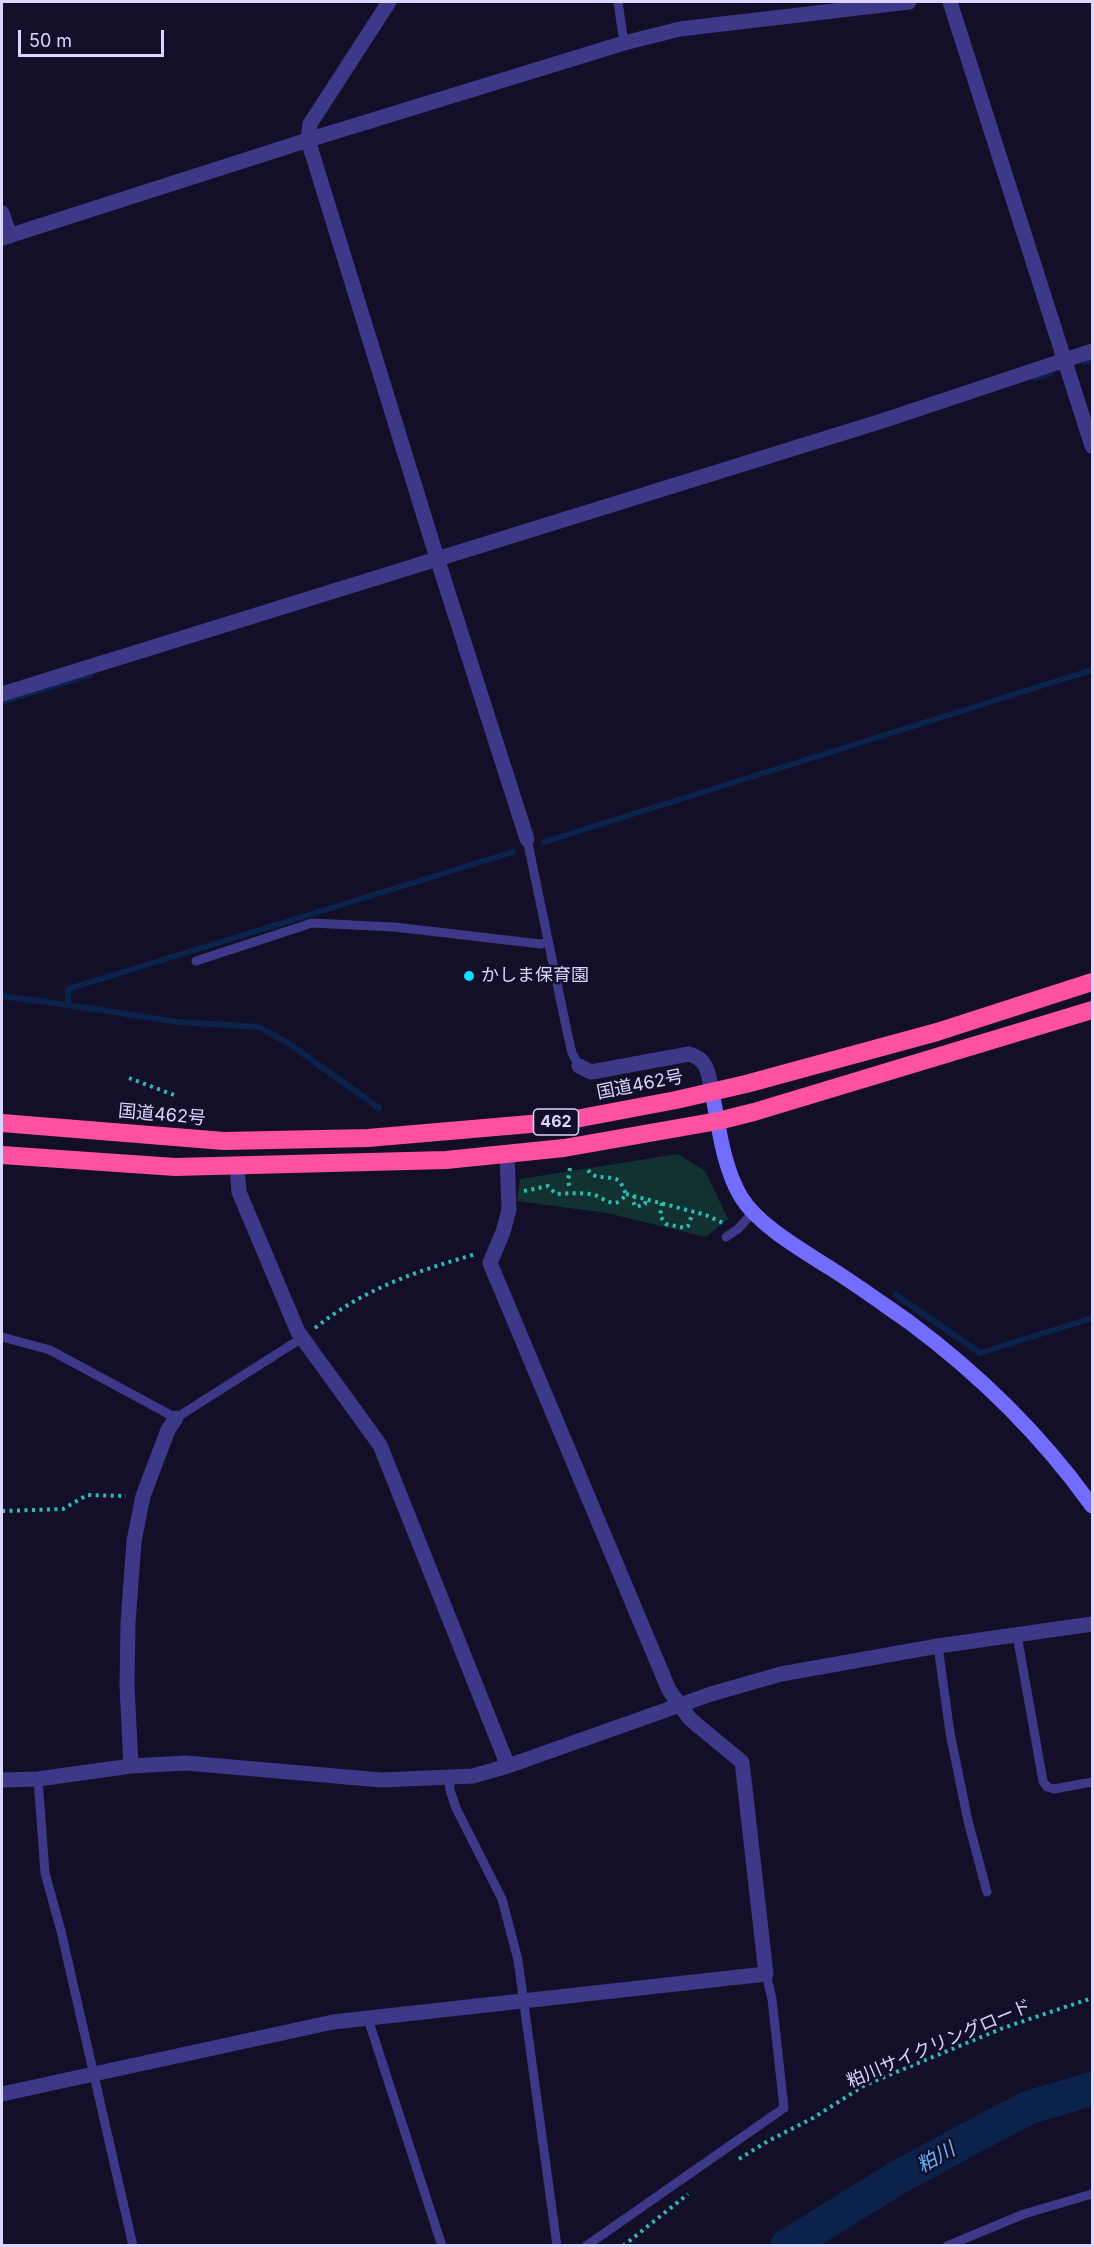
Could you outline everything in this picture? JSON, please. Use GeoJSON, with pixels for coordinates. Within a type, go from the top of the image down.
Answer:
{"type":"FeatureCollection","features":[{"type":"Feature","properties":{"kind":"highway","name":"国道462号"},"geometry":{"type":"LineString","coordinates":[[2,1123],[224,1141],[368,1138],[565,1121],[712,1092],[937,1032],[1092,982]]}},
{"type":"Feature","properties":{"kind":"highway","name":"462"},"geometry":{"type":"LineString","coordinates":[[2,1155],[175,1167],[363,1164],[564,1148],[718,1121],[823,1093],[1092,1010]]}},
{"type":"Feature","properties":{"kind":"street"},"geometry":{"type":"LineString","coordinates":[[389,2],[310,124],[308,140],[437,558],[527,839]]}},
{"type":"Feature","properties":{"kind":"street"},"geometry":{"type":"LineString","coordinates":[[2,213],[6,237],[308,140],[624,43],[680,29],[909,2]]}},
{"type":"Feature","properties":{"kind":"street"},"geometry":{"type":"LineString","coordinates":[[950,2],[1092,446]]}},
{"type":"Feature","properties":{"kind":"street"},"geometry":{"type":"LineString","coordinates":[[2,694],[885,420],[1092,351]]}},
{"type":"Feature","properties":{"kind":"street"},"geometry":{"type":"LineString","coordinates":[[579,1066],[591,1072],[689,1054],[700,1057],[706,1066],[729,1170],[742,1198],[753,1212],[790,1242],[911,1324],[992,1391],[1056,1459],[1092,1506]]}},
{"type":"Feature","properties":{"kind":"street"},"geometry":{"type":"LineString","coordinates":[[2,2094],[333,2022],[766,1974],[742,1762],[690,1719],[669,1690],[490,1263],[509,1210],[507,1154]]}},
{"type":"Feature","properties":{"kind":"street"},"geometry":{"type":"LineString","coordinates":[[237,1165],[239,1192],[298,1332],[380,1445],[508,1766]]}},
{"type":"Feature","properties":{"kind":"street"},"geometry":{"type":"LineString","coordinates":[[131,1766],[127,1686],[128,1623],[134,1541],[143,1496],[168,1431],[176,1418]]}},
{"type":"Feature","properties":{"kind":"street"},"geometry":{"type":"LineString","coordinates":[[2,1780],[38,1779],[131,1766],[186,1763],[381,1780],[473,1776],[508,1766],[741,1684],[781,1674],[939,1646],[1092,1624]]}},
{"type":"Feature","properties":{"kind":"lane"},"geometry":{"type":"LineString","coordinates":[[618,2],[624,43]]}},
{"type":"Feature","properties":{"kind":"lane"},"geometry":{"type":"LineString","coordinates":[[527,839],[570,1044],[579,1066]]}},
{"type":"Feature","properties":{"kind":"lane"},"geometry":{"type":"LineString","coordinates":[[196,961],[312,922],[394,927],[541,944],[548,942]]}},
{"type":"Feature","properties":{"kind":"lane"},"geometry":{"type":"LineString","coordinates":[[726,1236],[738,1228],[753,1212]]}},
{"type":"Feature","properties":{"kind":"lane"},"geometry":{"type":"LineString","coordinates":[[2,1337],[50,1350],[176,1418],[302,1338]]}},
{"type":"Feature","properties":{"kind":"lane"},"geometry":{"type":"LineString","coordinates":[[1017,1635],[1043,1781],[1047,1787],[1054,1789],[1092,1782]]}},
{"type":"Feature","properties":{"kind":"lane"},"geometry":{"type":"LineString","coordinates":[[939,1646],[950,1733],[968,1821],[987,1892]]}},
{"type":"Feature","properties":{"kind":"lane"},"geometry":{"type":"LineString","coordinates":[[449,1777],[450,1790],[456,1808],[502,1899],[518,1960],[557,2246]]}},
{"type":"Feature","properties":{"kind":"lane"},"geometry":{"type":"LineString","coordinates":[[38,1779],[45,1873],[61,1931],[134,2246]]}},
{"type":"Feature","properties":{"kind":"lane"},"geometry":{"type":"LineString","coordinates":[[586,2246],[784,2108],[772,1999],[766,1974]]}},
{"type":"Feature","properties":{"kind":"lane"},"geometry":{"type":"LineString","coordinates":[[368,2019],[442,2246]]}},
{"type":"Feature","properties":{"kind":"lane"},"geometry":{"type":"LineString","coordinates":[[947,2246],[1024,2214],[1092,2193]]}},
{"type":"Feature","properties":{"kind":"path"},"geometry":{"type":"LineString","coordinates":[[129,1078],[174,1095]]}},
{"type":"Feature","properties":{"kind":"path"},"geometry":{"type":"LineString","coordinates":[[586,1166],[595,1177],[611,1177],[620,1181],[626,1194]]}},
{"type":"Feature","properties":{"kind":"path"},"geometry":{"type":"LineString","coordinates":[[570,1168],[568,1181],[570,1190]]}},
{"type":"Feature","properties":{"kind":"path"},"geometry":{"type":"LineString","coordinates":[[525,1182],[524,1191],[548,1186],[556,1194],[568,1192],[596,1195],[612,1203],[626,1194]]}},
{"type":"Feature","properties":{"kind":"path"},"geometry":{"type":"LineString","coordinates":[[626,1194],[706,1215],[723,1223]]}},
{"type":"Feature","properties":{"kind":"path"},"geometry":{"type":"LineString","coordinates":[[635,1196],[632,1200],[636,1207],[645,1204],[646,1199]]}},
{"type":"Feature","properties":{"kind":"path"},"geometry":{"type":"LineString","coordinates":[[662,1203],[660,1216],[666,1224],[684,1228],[688,1226],[693,1212]]}},
{"type":"Feature","properties":{"kind":"path"},"geometry":{"type":"LineString","coordinates":[[302,1338],[328,1318],[380,1286],[422,1269],[476,1254],[492,1254]]}},
{"type":"Feature","properties":{"kind":"path"},"geometry":{"type":"LineString","coordinates":[[2,1511],[63,1509],[87,1495],[143,1496]]}},
{"type":"Feature","properties":{"kind":"path","name":"粕川サイクリングロード"},"geometry":{"type":"LineString","coordinates":[[730,2165],[865,2085],[1004,2028],[1092,1998]]}},
{"type":"Feature","properties":{"kind":"path"},"geometry":{"type":"LineString","coordinates":[[623,2246],[693,2191]]}},
{"type":"Feature","properties":{"kind":"green space"},"geometry":{"type":"Polygon","coordinates":[[[678,1154],[705,1171],[728,1219],[706,1237],[607,1213],[517,1201],[520,1179],[678,1154]]]}},
{"type":"Feature","properties":{"kind":"waterway"},"geometry":{"type":"LineString","coordinates":[[1084,362],[1092,360]]}},
{"type":"Feature","properties":{"kind":"waterway"},"geometry":{"type":"LineString","coordinates":[[1035,378],[1051,373]]}},
{"type":"Feature","properties":{"kind":"waterway"},"geometry":{"type":"LineString","coordinates":[[544,842],[1092,670]]}},
{"type":"Feature","properties":{"kind":"waterway"},"geometry":{"type":"LineString","coordinates":[[2,702],[90,675]]}},
{"type":"Feature","properties":{"kind":"waterway"},"geometry":{"type":"LineString","coordinates":[[2,996],[68,1005],[68,989],[513,852]]}},
{"type":"Feature","properties":{"kind":"waterway"},"geometry":{"type":"LineString","coordinates":[[68,1005],[178,1022],[259,1027],[291,1045],[379,1108]]}},
{"type":"Feature","properties":{"kind":"waterway"},"geometry":{"type":"LineString","coordinates":[[896,1295],[980,1353],[1092,1318]]}},
{"type":"Feature","properties":{"kind":"waterway","name":"粕川"},"geometry":{"type":"LineString","coordinates":[[787,2246],[897,2178],[1030,2107],[1092,2089]]}},
{"type":"Feature","properties":{"kind":"place","name":"かしま保育園"},"geometry":{"type":"Point","coordinates":[469,976]}}]}
